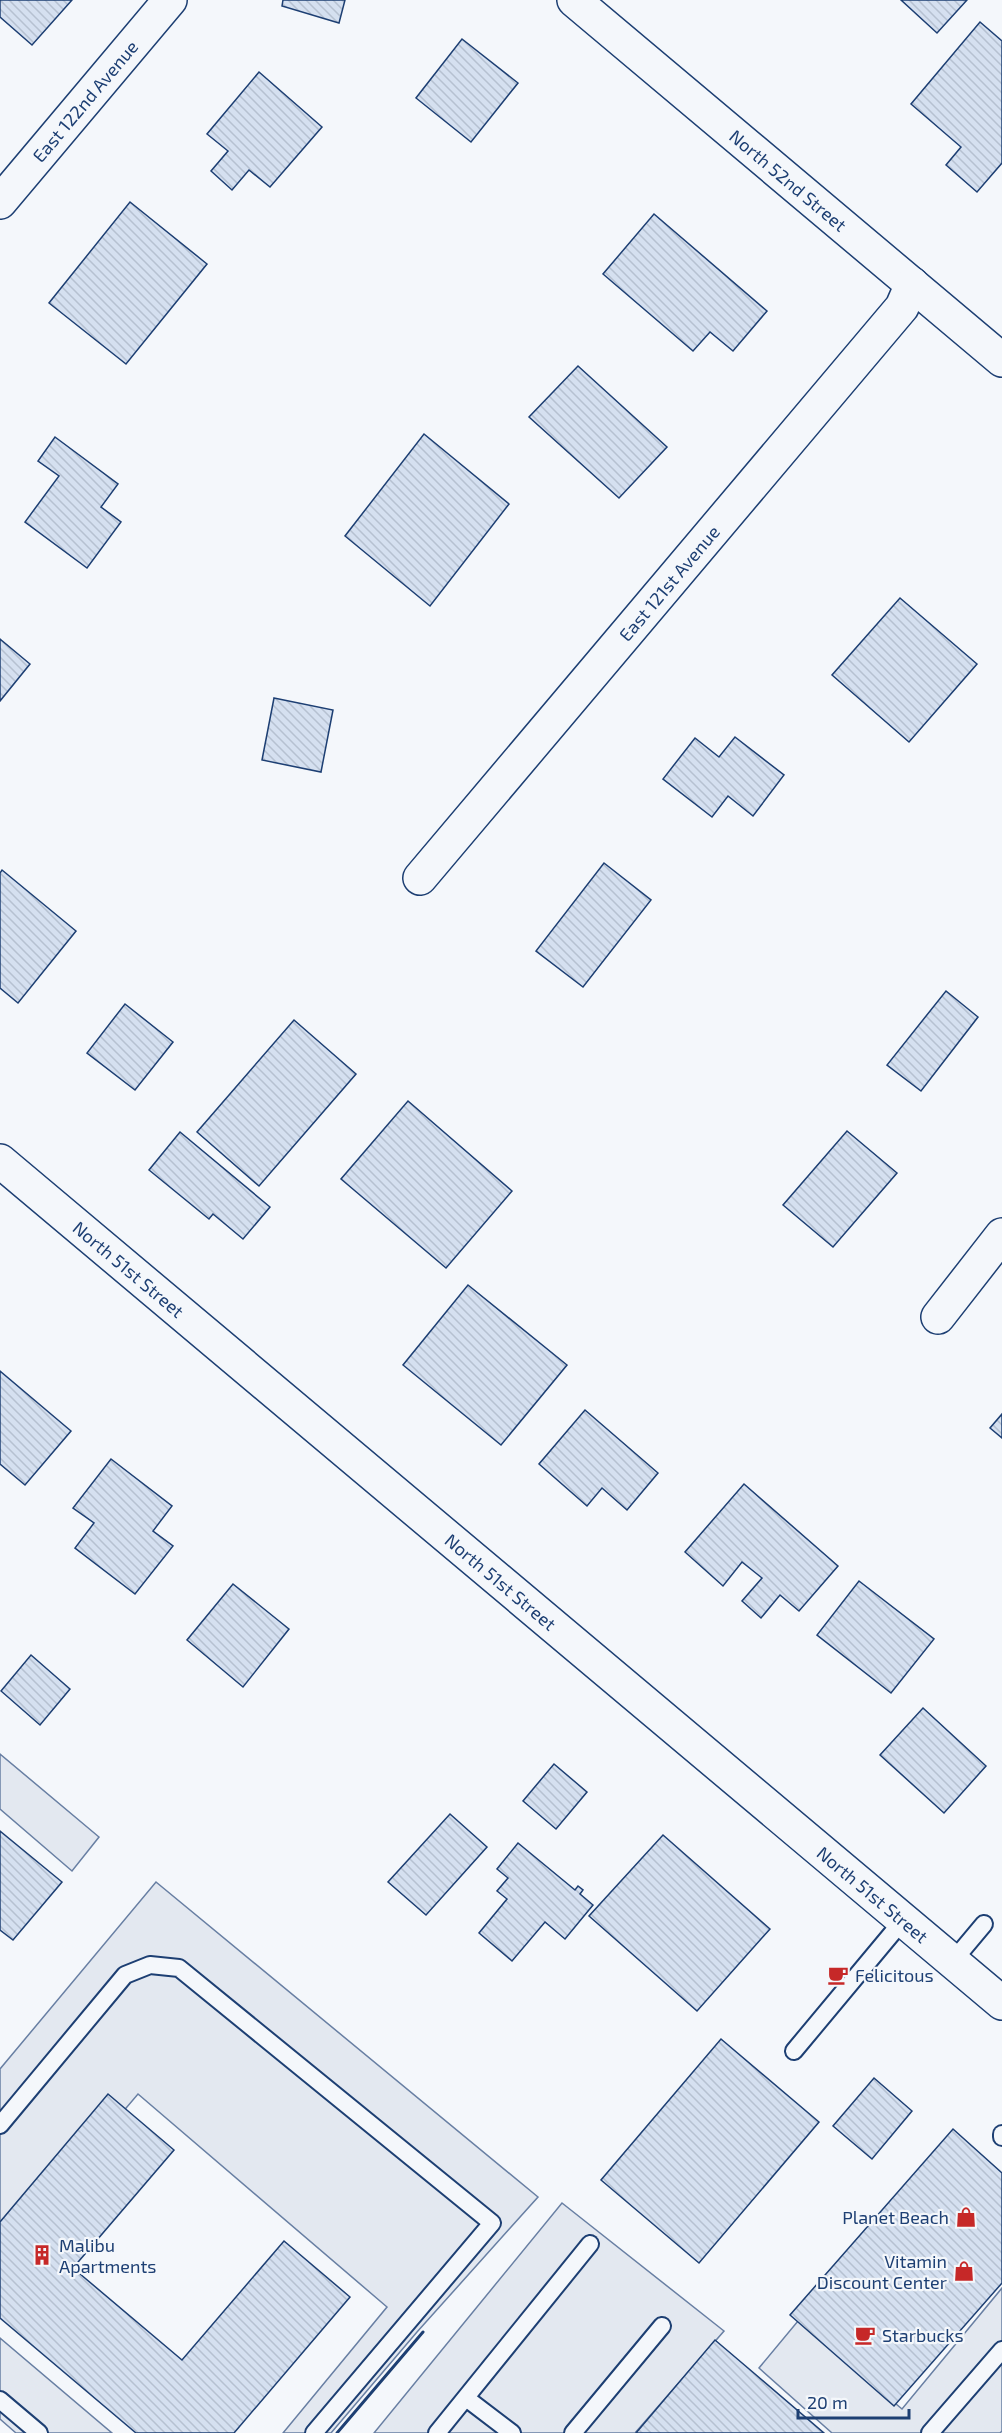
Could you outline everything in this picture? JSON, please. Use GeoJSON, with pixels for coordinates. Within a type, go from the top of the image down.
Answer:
{"type":"FeatureCollection","features":[{"type":"Feature","properties":{"kind":"street","name":"East 122nd Avenue"},"geometry":{"type":"LineString","coordinates":[[0,202],[170,0]]}},
{"type":"Feature","properties":{"kind":"street","name":"North 52nd Street"},"geometry":{"type":"LineString","coordinates":[[574,0],[1002,360]]}},
{"type":"Feature","properties":{"kind":"street","name":"East 121st Avenue"},"geometry":{"type":"LineString","coordinates":[[420,878],[902,307],[912,284]]}},
{"type":"Feature","properties":{"kind":"street","name":"North 51st Street"},"geometry":{"type":"LineString","coordinates":[[0,1161],[1002,2003]]}},
{"type":"Feature","properties":{"kind":"street"},"geometry":{"type":"LineString","coordinates":[[938,1317],[1002,1235]]}},
{"type":"Feature","properties":{"kind":"lane"},"geometry":{"type":"LineString","coordinates":[[794,2051],[904,1919]]}},
{"type":"Feature","properties":{"kind":"lane"},"geometry":{"type":"LineString","coordinates":[[953,1961],[984,1924]]}},
{"type":"Feature","properties":{"kind":"lane"},"geometry":{"type":"LineString","coordinates":[[0,2125],[125,1975],[150,1965],[179,1968],[492,2223],[314,2433]]}},
{"type":"Feature","properties":{"kind":"lane"},"geometry":{"type":"LineString","coordinates":[[437,2433],[590,2244]]}},
{"type":"Feature","properties":{"kind":"lane"},"geometry":{"type":"LineString","coordinates":[[573,2433],[662,2326]]}},
{"type":"Feature","properties":{"kind":"lane"},"geometry":{"type":"LineString","coordinates":[[930,2433],[1002,2350]]}},
{"type":"Feature","properties":{"kind":"lane"},"geometry":{"type":"LineString","coordinates":[[466,2398],[512,2433]]}},
{"type":"Feature","properties":{"kind":"lane"},"geometry":{"type":"LineString","coordinates":[[0,2400],[39,2433]]}},
{"type":"Feature","properties":{"kind":"shaded area"},"geometry":{"type":"Polygon","coordinates":[[[0,1754],[99,1837],[72,1871],[0,1809],[0,1754]]]}},
{"type":"Feature","properties":{"kind":"shaded area"},"geometry":{"type":"Polygon","coordinates":[[[156,1882],[538,2197],[417,2332],[331,2433],[283,2433],[387,2307],[138,2094],[0,2256],[0,2069],[156,1882]]]}},
{"type":"Feature","properties":{"kind":"shaded area"},"geometry":{"type":"Polygon","coordinates":[[[562,2203],[724,2331],[635,2433],[374,2433],[562,2203]]]}},
{"type":"Feature","properties":{"kind":"shaded area"},"geometry":{"type":"Polygon","coordinates":[[[1002,2288],[1002,2431],[1000,2433],[832,2433],[759,2368],[798,2321],[902,2409],[1002,2288]]]}},
{"type":"Feature","properties":{"kind":"shaded area"},"geometry":{"type":"Polygon","coordinates":[[[0,2338],[112,2433],[16,2433],[0,2419],[0,2338]]]}},
{"type":"Feature","properties":{"kind":"building"},"geometry":{"type":"Polygon","coordinates":[[[0,0],[72,0],[32,45],[0,17],[0,0]]]}},
{"type":"Feature","properties":{"kind":"building"},"geometry":{"type":"Polygon","coordinates":[[[283,0],[345,0],[339,23],[282,6],[283,0]]]}},
{"type":"Feature","properties":{"kind":"building"},"geometry":{"type":"Polygon","coordinates":[[[901,0],[967,0],[937,33],[901,0]]]}},
{"type":"Feature","properties":{"kind":"building"},"geometry":{"type":"Polygon","coordinates":[[[980,22],[1002,41],[1002,163],[977,192],[946,165],[961,147],[911,104],[980,22]]]}},
{"type":"Feature","properties":{"kind":"building"},"geometry":{"type":"Polygon","coordinates":[[[462,39],[518,83],[471,142],[416,98],[462,39]]]}},
{"type":"Feature","properties":{"kind":"building"},"geometry":{"type":"Polygon","coordinates":[[[259,72],[322,127],[270,187],[249,170],[232,190],[211,171],[228,151],[207,134],[259,72]]]}},
{"type":"Feature","properties":{"kind":"building"},"geometry":{"type":"Polygon","coordinates":[[[130,202],[207,264],[126,364],[49,303],[130,202]]]}},
{"type":"Feature","properties":{"kind":"building"},"geometry":{"type":"Polygon","coordinates":[[[654,214],[767,311],[733,351],[710,332],[693,351],[603,274],[654,214]]]}},
{"type":"Feature","properties":{"kind":"building"},"geometry":{"type":"Polygon","coordinates":[[[578,366],[667,447],[619,498],[529,417],[578,366]]]}},
{"type":"Feature","properties":{"kind":"building"},"geometry":{"type":"Polygon","coordinates":[[[424,434],[509,504],[430,606],[345,536],[424,434]]]}},
{"type":"Feature","properties":{"kind":"building"},"geometry":{"type":"Polygon","coordinates":[[[55,437],[118,484],[101,507],[121,522],[87,568],[25,522],[59,476],[38,461],[55,437]]]}},
{"type":"Feature","properties":{"kind":"building"},"geometry":{"type":"Polygon","coordinates":[[[900,598],[977,664],[909,742],[832,675],[900,598]]]}},
{"type":"Feature","properties":{"kind":"building"},"geometry":{"type":"Polygon","coordinates":[[[0,639],[30,664],[0,701],[0,639]]]}},
{"type":"Feature","properties":{"kind":"building"},"geometry":{"type":"Polygon","coordinates":[[[274,698],[333,710],[321,772],[262,760],[274,698]]]}},
{"type":"Feature","properties":{"kind":"building"},"geometry":{"type":"Polygon","coordinates":[[[735,737],[784,775],[753,816],[728,796],[712,817],[663,779],[695,738],[719,757],[735,737]]]}},
{"type":"Feature","properties":{"kind":"building"},"geometry":{"type":"Polygon","coordinates":[[[604,863],[651,900],[583,987],[536,951],[604,863]]]}},
{"type":"Feature","properties":{"kind":"building"},"geometry":{"type":"Polygon","coordinates":[[[2,870],[76,931],[18,1003],[0,988],[0,873],[2,870]]]}},
{"type":"Feature","properties":{"kind":"building"},"geometry":{"type":"Polygon","coordinates":[[[946,991],[978,1017],[921,1091],[887,1065],[946,991]]]}},
{"type":"Feature","properties":{"kind":"building"},"geometry":{"type":"Polygon","coordinates":[[[125,1004],[173,1042],[135,1090],[87,1053],[125,1004]]]}},
{"type":"Feature","properties":{"kind":"building"},"geometry":{"type":"Polygon","coordinates":[[[294,1020],[356,1074],[259,1186],[197,1132],[294,1020]]]}},
{"type":"Feature","properties":{"kind":"building"},"geometry":{"type":"Polygon","coordinates":[[[408,1101],[512,1191],[446,1268],[341,1179],[408,1101]]]}},
{"type":"Feature","properties":{"kind":"building"},"geometry":{"type":"Polygon","coordinates":[[[847,1131],[897,1173],[833,1247],[783,1205],[847,1131]]]}},
{"type":"Feature","properties":{"kind":"building"},"geometry":{"type":"Polygon","coordinates":[[[180,1132],[270,1207],[243,1239],[213,1214],[209,1219],[149,1170],[180,1132]]]}},
{"type":"Feature","properties":{"kind":"building"},"geometry":{"type":"Polygon","coordinates":[[[468,1285],[567,1365],[501,1445],[403,1365],[468,1285]]]}},
{"type":"Feature","properties":{"kind":"building"},"geometry":{"type":"Polygon","coordinates":[[[0,1371],[71,1431],[25,1485],[0,1464],[0,1371]]]}},
{"type":"Feature","properties":{"kind":"building"},"geometry":{"type":"Polygon","coordinates":[[[585,1410],[658,1473],[627,1510],[602,1488],[587,1506],[539,1464],[585,1410]]]}},
{"type":"Feature","properties":{"kind":"building"},"geometry":{"type":"Polygon","coordinates":[[[1002,1414],[1002,1438],[990,1428],[1002,1414]]]}},
{"type":"Feature","properties":{"kind":"building"},"geometry":{"type":"Polygon","coordinates":[[[111,1459],[172,1506],[153,1531],[173,1546],[135,1594],[75,1548],[94,1523],[73,1508],[111,1459]]]}},
{"type":"Feature","properties":{"kind":"building"},"geometry":{"type":"Polygon","coordinates":[[[744,1484],[838,1566],[799,1611],[780,1595],[761,1618],[742,1601],[762,1578],[742,1562],[723,1586],[685,1552],[744,1484]]]}},
{"type":"Feature","properties":{"kind":"building"},"geometry":{"type":"Polygon","coordinates":[[[859,1581],[934,1639],[891,1693],[817,1635],[859,1581]]]}},
{"type":"Feature","properties":{"kind":"building"},"geometry":{"type":"Polygon","coordinates":[[[233,1584],[289,1629],[243,1687],[187,1640],[233,1584]]]}},
{"type":"Feature","properties":{"kind":"building"},"geometry":{"type":"Polygon","coordinates":[[[31,1655],[70,1689],[40,1725],[1,1691],[31,1655]]]}},
{"type":"Feature","properties":{"kind":"building"},"geometry":{"type":"Polygon","coordinates":[[[923,1708],[986,1766],[944,1813],[880,1755],[923,1708]]]}},
{"type":"Feature","properties":{"kind":"building"},"geometry":{"type":"Polygon","coordinates":[[[554,1764],[587,1792],[556,1829],[523,1801],[554,1764]]]}},
{"type":"Feature","properties":{"kind":"building"},"geometry":{"type":"Polygon","coordinates":[[[450,1814],[487,1847],[426,1915],[388,1882],[450,1814]]]}},
{"type":"Feature","properties":{"kind":"building"},"geometry":{"type":"Polygon","coordinates":[[[0,1831],[62,1882],[13,1940],[0,1930],[0,1831]]]}},
{"type":"Feature","properties":{"kind":"building"},"geometry":{"type":"Polygon","coordinates":[[[663,1835],[770,1929],[697,2011],[589,1916],[663,1835]]]}},
{"type":"Feature","properties":{"kind":"building"},"geometry":{"type":"Polygon","coordinates":[[[518,1843],[575,1890],[578,1886],[583,1890],[580,1894],[593,1905],[565,1939],[545,1922],[512,1961],[479,1933],[507,1899],[497,1891],[508,1878],[497,1869],[518,1843]]]}},
{"type":"Feature","properties":{"kind":"building"},"geometry":{"type":"Polygon","coordinates":[[[721,2039],[819,2122],[699,2263],[601,2180],[721,2039]]]}},
{"type":"Feature","properties":{"kind":"building"},"geometry":{"type":"Polygon","coordinates":[[[874,2078],[912,2111],[872,2159],[833,2126],[874,2078]]]}},
{"type":"Feature","properties":{"kind":"building","name":"Malibu Apartments"},"geometry":{"type":"Polygon","coordinates":[[[108,2094],[174,2150],[73,2268],[182,2360],[284,2241],[350,2297],[234,2433],[136,2433],[0,2318],[0,2222],[108,2094]]]}},
{"type":"Feature","properties":{"kind":"building"},"geometry":{"type":"Polygon","coordinates":[[[953,2129],[1002,2173],[1002,2283],[894,2406],[790,2315],[953,2129]]]}},
{"type":"Feature","properties":{"kind":"building"},"geometry":{"type":"Polygon","coordinates":[[[715,2340],[755,2374],[824,2433],[636,2433],[715,2340]]]}},
{"type":"Feature","properties":{"kind":"wall"},"geometry":{"type":"LineString","coordinates":[[337,2433],[423,2332]]}},
{"type":"Feature","properties":{"kind":"place","name":"Felicitous"},"geometry":{"type":"Point","coordinates":[838,1975]}},
{"type":"Feature","properties":{"kind":"place","name":"Planet Beach"},"geometry":{"type":"Point","coordinates":[966,2217]}},
{"type":"Feature","properties":{"kind":"place","name":"Malibu Apartments"},"geometry":{"type":"Point","coordinates":[42,2255]}},
{"type":"Feature","properties":{"kind":"place","name":"Vitamin Discount Center"},"geometry":{"type":"Point","coordinates":[964,2271]}},
{"type":"Feature","properties":{"kind":"place","name":"Starbucks"},"geometry":{"type":"Point","coordinates":[865,2335]}}]}
